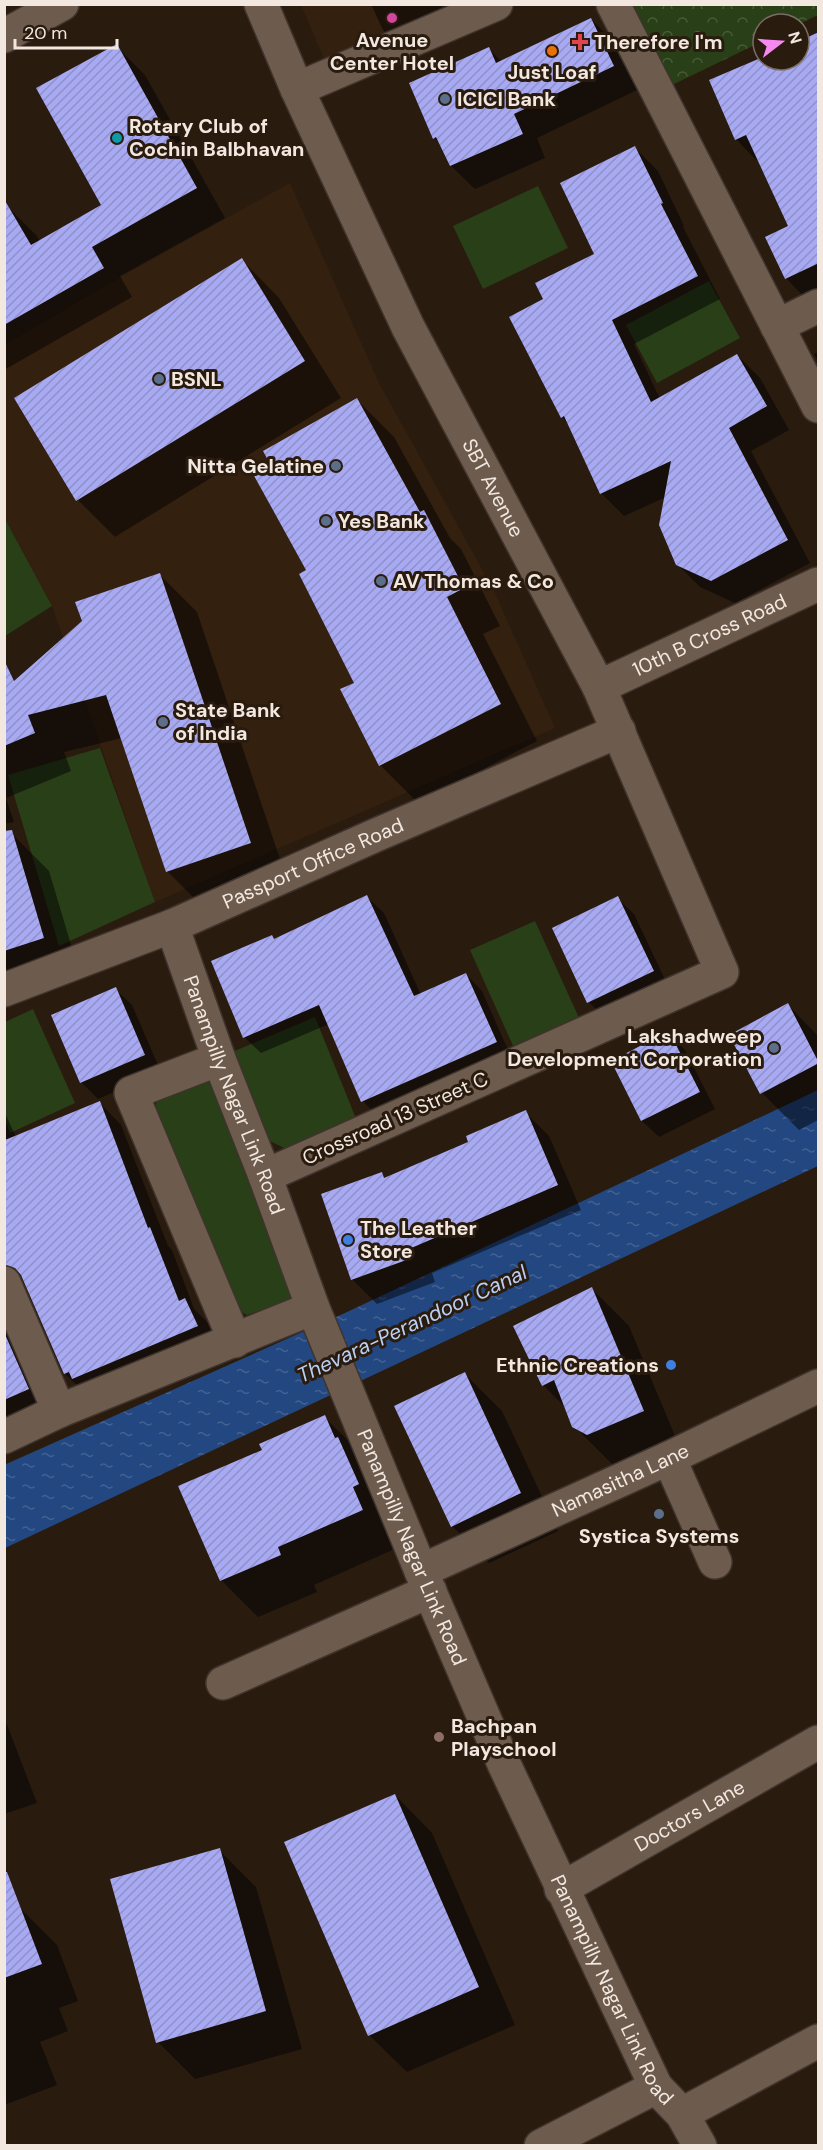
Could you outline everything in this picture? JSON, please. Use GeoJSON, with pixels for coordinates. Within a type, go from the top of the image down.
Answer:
{"type":"FeatureCollection","features":[{"type":"Feature","properties":{"kind":"street"},"geometry":{"type":"LineString","coordinates":[[4,36],[62,4]]}},
{"type":"Feature","properties":{"kind":"street","name":"SBT Avenue"},"geometry":{"type":"LineString","coordinates":[[261,4],[297,89],[408,327],[599,687],[722,972]]}},
{"type":"Feature","properties":{"kind":"street"},"geometry":{"type":"LineString","coordinates":[[297,89],[496,4]]}},
{"type":"Feature","properties":{"kind":"street"},"geometry":{"type":"LineString","coordinates":[[613,4],[819,406]]}},
{"type":"Feature","properties":{"kind":"street"},"geometry":{"type":"LineString","coordinates":[[777,326],[819,306]]}},
{"type":"Feature","properties":{"kind":"street","name":"10th B Cross Road"},"geometry":{"type":"LineString","coordinates":[[599,687],[819,584]]}},
{"type":"Feature","properties":{"kind":"street","name":"Passport Office Road"},"geometry":{"type":"LineString","coordinates":[[4,990],[172,926],[376,835],[619,731]]}},
{"type":"Feature","properties":{"kind":"street","name":"Panampilly Nagar Link Road"},"geometry":{"type":"LineString","coordinates":[[172,926],[219,1059],[313,1308],[425,1581],[504,1764],[657,2087],[682,2114],[700,2145]]}},
{"type":"Feature","properties":{"kind":"street","name":"Crossroad 13 Street C"},"geometry":{"type":"LineString","coordinates":[[265,1176],[722,972]]}},
{"type":"Feature","properties":{"kind":"street"},"geometry":{"type":"LineString","coordinates":[[219,1059],[130,1094],[235,1341]]}},
{"type":"Feature","properties":{"kind":"street"},"geometry":{"type":"LineString","coordinates":[[4,1283],[59,1411]]}},
{"type":"Feature","properties":{"kind":"street"},"geometry":{"type":"LineString","coordinates":[[4,1437],[59,1411],[313,1308]]}},
{"type":"Feature","properties":{"kind":"street","name":"Namasitha Lane"},"geometry":{"type":"LineString","coordinates":[[223,1683],[669,1458],[819,1386]]}},
{"type":"Feature","properties":{"kind":"street"},"geometry":{"type":"LineString","coordinates":[[669,1458],[715,1562]]}},
{"type":"Feature","properties":{"kind":"street","name":"Doctors Lane"},"geometry":{"type":"LineString","coordinates":[[561,1888],[819,1742]]}},
{"type":"Feature","properties":{"kind":"street"},"geometry":{"type":"LineString","coordinates":[[682,2114],[819,2041]]}},
{"type":"Feature","properties":{"kind":"street"},"geometry":{"type":"LineString","coordinates":[[541,2145],[657,2087]]}},
{"type":"Feature","properties":{"kind":"shaded area","name":"Avenue Center Hotel"},"geometry":{"type":"Polygon","coordinates":[[[301,5],[455,5],[326,63],[301,5]]]}},
{"type":"Feature","properties":{"kind":"shaded area"},"geometry":{"type":"Polygon","coordinates":[[[290,183],[379,383],[494,591],[555,728],[155,902],[52,606],[5,519],[4,345],[290,183]]]}},
{"type":"Feature","properties":{"kind":"green space"},"geometry":{"type":"Polygon","coordinates":[[[632,5],[818,5],[818,15],[811,18],[811,12],[751,12],[751,47],[670,86],[632,5]]]}},
{"type":"Feature","properties":{"kind":"green space"},"geometry":{"type":"Polygon","coordinates":[[[538,186],[568,248],[483,289],[453,226],[538,186]]]}},
{"type":"Feature","properties":{"kind":"green space"},"geometry":{"type":"Polygon","coordinates":[[[709,281],[740,338],[657,383],[626,325],[709,281]]]}},
{"type":"Feature","properties":{"kind":"green space"},"geometry":{"type":"Polygon","coordinates":[[[5,519],[52,606],[4,636],[5,519]]]}},
{"type":"Feature","properties":{"kind":"green space"},"geometry":{"type":"Polygon","coordinates":[[[100,748],[155,902],[59,946],[8,775],[100,748]]]}},
{"type":"Feature","properties":{"kind":"green space"},"geometry":{"type":"Polygon","coordinates":[[[535,921],[580,1020],[514,1048],[470,950],[535,921]]]}},
{"type":"Feature","properties":{"kind":"green space"},"geometry":{"type":"Polygon","coordinates":[[[33,1009],[75,1103],[10,1133],[5,1120],[5,1022],[33,1009]]]}},
{"type":"Feature","properties":{"kind":"green space"},"geometry":{"type":"Polygon","coordinates":[[[315,1017],[357,1121],[292,1152],[268,1140],[232,1052],[315,1017]]]}},
{"type":"Feature","properties":{"kind":"green space"},"geometry":{"type":"Polygon","coordinates":[[[204,1079],[222,1090],[295,1283],[290,1300],[247,1315],[229,1305],[152,1114],[159,1096],[204,1079]]]}},
{"type":"Feature","properties":{"kind":"water","name":"Thevara-Perandoor Canal"},"geometry":{"type":"Polygon","coordinates":[[[818,1090],[818,1166],[5,1548],[4,1465],[345,1313],[818,1090]]]}},
{"type":"Feature","properties":{"kind":"building"},"geometry":{"type":"Polygon","coordinates":[[[591,18],[614,66],[514,114],[523,134],[450,166],[436,137],[433,139],[409,83],[489,47],[496,63],[591,18]]]}},
{"type":"Feature","properties":{"kind":"building"},"geometry":{"type":"Polygon","coordinates":[[[819,32],[819,263],[785,279],[765,237],[788,226],[746,135],[735,140],[709,80],[751,62],[751,72],[811,72],[811,36],[819,32]]]}},
{"type":"Feature","properties":{"kind":"building","name":"Rotary Club of Cochin Balbhavan"},"geometry":{"type":"Polygon","coordinates":[[[117,44],[197,188],[92,247],[104,268],[4,325],[4,199],[31,245],[101,205],[36,88],[117,44]]]}},
{"type":"Feature","properties":{"kind":"building"},"geometry":{"type":"Polygon","coordinates":[[[635,146],[663,203],[661,204],[698,276],[612,320],[651,402],[737,354],[767,406],[729,428],[788,540],[711,581],[676,565],[659,525],[671,461],[600,494],[564,416],[561,418],[509,317],[543,299],[535,283],[594,254],[560,183],[635,146]]]}},
{"type":"Feature","properties":{"kind":"building","name":"BSNL"},"geometry":{"type":"Polygon","coordinates":[[[242,258],[305,361],[76,501],[14,398],[242,258]]]}},
{"type":"Feature","properties":{"kind":"building"},"geometry":{"type":"Polygon","coordinates":[[[357,398],[420,512],[424,510],[464,588],[447,597],[501,704],[379,766],[340,689],[354,683],[299,574],[306,570],[252,472],[269,462],[263,451],[357,398]]]}},
{"type":"Feature","properties":{"kind":"building","name":"State Bank of India"},"geometry":{"type":"Polygon","coordinates":[[[160,573],[251,843],[166,872],[106,695],[28,715],[35,733],[4,746],[4,660],[14,681],[82,621],[75,602],[160,573]]]}},
{"type":"Feature","properties":{"kind":"building"},"geometry":{"type":"Polygon","coordinates":[[[12,830],[44,938],[4,951],[4,831],[12,830]]]}},
{"type":"Feature","properties":{"kind":"building"},"geometry":{"type":"Polygon","coordinates":[[[367,895],[414,996],[466,973],[497,1042],[361,1102],[319,1005],[243,1038],[211,961],[272,935],[274,939],[367,895]]]}},
{"type":"Feature","properties":{"kind":"building"},"geometry":{"type":"Polygon","coordinates":[[[618,896],[654,971],[587,1003],[552,928],[618,896]]]}},
{"type":"Feature","properties":{"kind":"building"},"geometry":{"type":"Polygon","coordinates":[[[116,987],[145,1055],[80,1083],[51,1015],[116,987]]]}},
{"type":"Feature","properties":{"kind":"building","name":"Lakshadweep Development Corporation"},"geometry":{"type":"Polygon","coordinates":[[[788,1003],[819,1063],[760,1094],[729,1035],[788,1003]]]}},
{"type":"Feature","properties":{"kind":"building"},"geometry":{"type":"Polygon","coordinates":[[[669,1031],[700,1092],[641,1121],[611,1061],[669,1031]]]}},
{"type":"Feature","properties":{"kind":"building"},"geometry":{"type":"Polygon","coordinates":[[[100,1101],[148,1228],[150,1227],[179,1301],[185,1298],[198,1326],[72,1379],[69,1372],[64,1374],[21,1275],[15,1268],[4,1265],[5,1140],[100,1101]]]}},
{"type":"Feature","properties":{"kind":"building"},"geometry":{"type":"Polygon","coordinates":[[[526,1110],[558,1185],[409,1249],[412,1258],[351,1280],[321,1194],[382,1172],[384,1178],[468,1142],[466,1136],[526,1110]]]}},
{"type":"Feature","properties":{"kind":"building"},"geometry":{"type":"Polygon","coordinates":[[[592,1287],[644,1411],[587,1435],[572,1427],[554,1380],[542,1386],[513,1326],[592,1287]]]}},
{"type":"Feature","properties":{"kind":"building"},"geometry":{"type":"Polygon","coordinates":[[[4,1332],[29,1389],[4,1400],[4,1332]]]}},
{"type":"Feature","properties":{"kind":"building"},"geometry":{"type":"Polygon","coordinates":[[[465,1372],[521,1493],[451,1527],[394,1406],[465,1372]]]}},
{"type":"Feature","properties":{"kind":"building"},"geometry":{"type":"Polygon","coordinates":[[[325,1415],[335,1438],[338,1437],[359,1484],[353,1487],[363,1510],[278,1547],[281,1555],[220,1581],[178,1486],[262,1450],[259,1444],[325,1415]]]}},
{"type":"Feature","properties":{"kind":"building"},"geometry":{"type":"Polygon","coordinates":[[[395,1794],[479,1987],[368,2036],[284,1842],[395,1794]]]}},
{"type":"Feature","properties":{"kind":"building"},"geometry":{"type":"Polygon","coordinates":[[[220,1848],[266,2011],[156,2043],[110,1879],[220,1848]]]}},
{"type":"Feature","properties":{"kind":"building"},"geometry":{"type":"Polygon","coordinates":[[[4,1872],[7,1872],[42,1964],[4,1978],[4,1872]]]}},
{"type":"Feature","properties":{"kind":"place","name":"Avenue Center Hotel"},"geometry":{"type":"Point","coordinates":[392,18]}},
{"type":"Feature","properties":{"kind":"place","name":"Therefore I'm"},"geometry":{"type":"Point","coordinates":[580,42]}},
{"type":"Feature","properties":{"kind":"place","name":"Just Loaf"},"geometry":{"type":"Point","coordinates":[552,51]}},
{"type":"Feature","properties":{"kind":"place","name":"ICICI Bank"},"geometry":{"type":"Point","coordinates":[445,99]}},
{"type":"Feature","properties":{"kind":"place","name":"Rotary Club of Cochin Balbhavan"},"geometry":{"type":"Point","coordinates":[117,138]}},
{"type":"Feature","properties":{"kind":"place","name":"BSNL"},"geometry":{"type":"Point","coordinates":[159,379]}},
{"type":"Feature","properties":{"kind":"place","name":"Nitta Gelatine"},"geometry":{"type":"Point","coordinates":[336,466]}},
{"type":"Feature","properties":{"kind":"place","name":"Yes Bank"},"geometry":{"type":"Point","coordinates":[326,521]}},
{"type":"Feature","properties":{"kind":"place","name":"AV Thomas & Co"},"geometry":{"type":"Point","coordinates":[381,581]}},
{"type":"Feature","properties":{"kind":"place","name":"State Bank of India"},"geometry":{"type":"Point","coordinates":[163,722]}},
{"type":"Feature","properties":{"kind":"place","name":"Lakshadweep Development Corporation"},"geometry":{"type":"Point","coordinates":[774,1048]}},
{"type":"Feature","properties":{"kind":"place","name":"The Leather Store"},"geometry":{"type":"Point","coordinates":[348,1240]}},
{"type":"Feature","properties":{"kind":"place","name":"Ethnic Creations"},"geometry":{"type":"Point","coordinates":[671,1365]}},
{"type":"Feature","properties":{"kind":"place","name":"Systica Systems"},"geometry":{"type":"Point","coordinates":[659,1514]}},
{"type":"Feature","properties":{"kind":"place","name":"Bachpan Playschool"},"geometry":{"type":"Point","coordinates":[439,1737]}}]}
